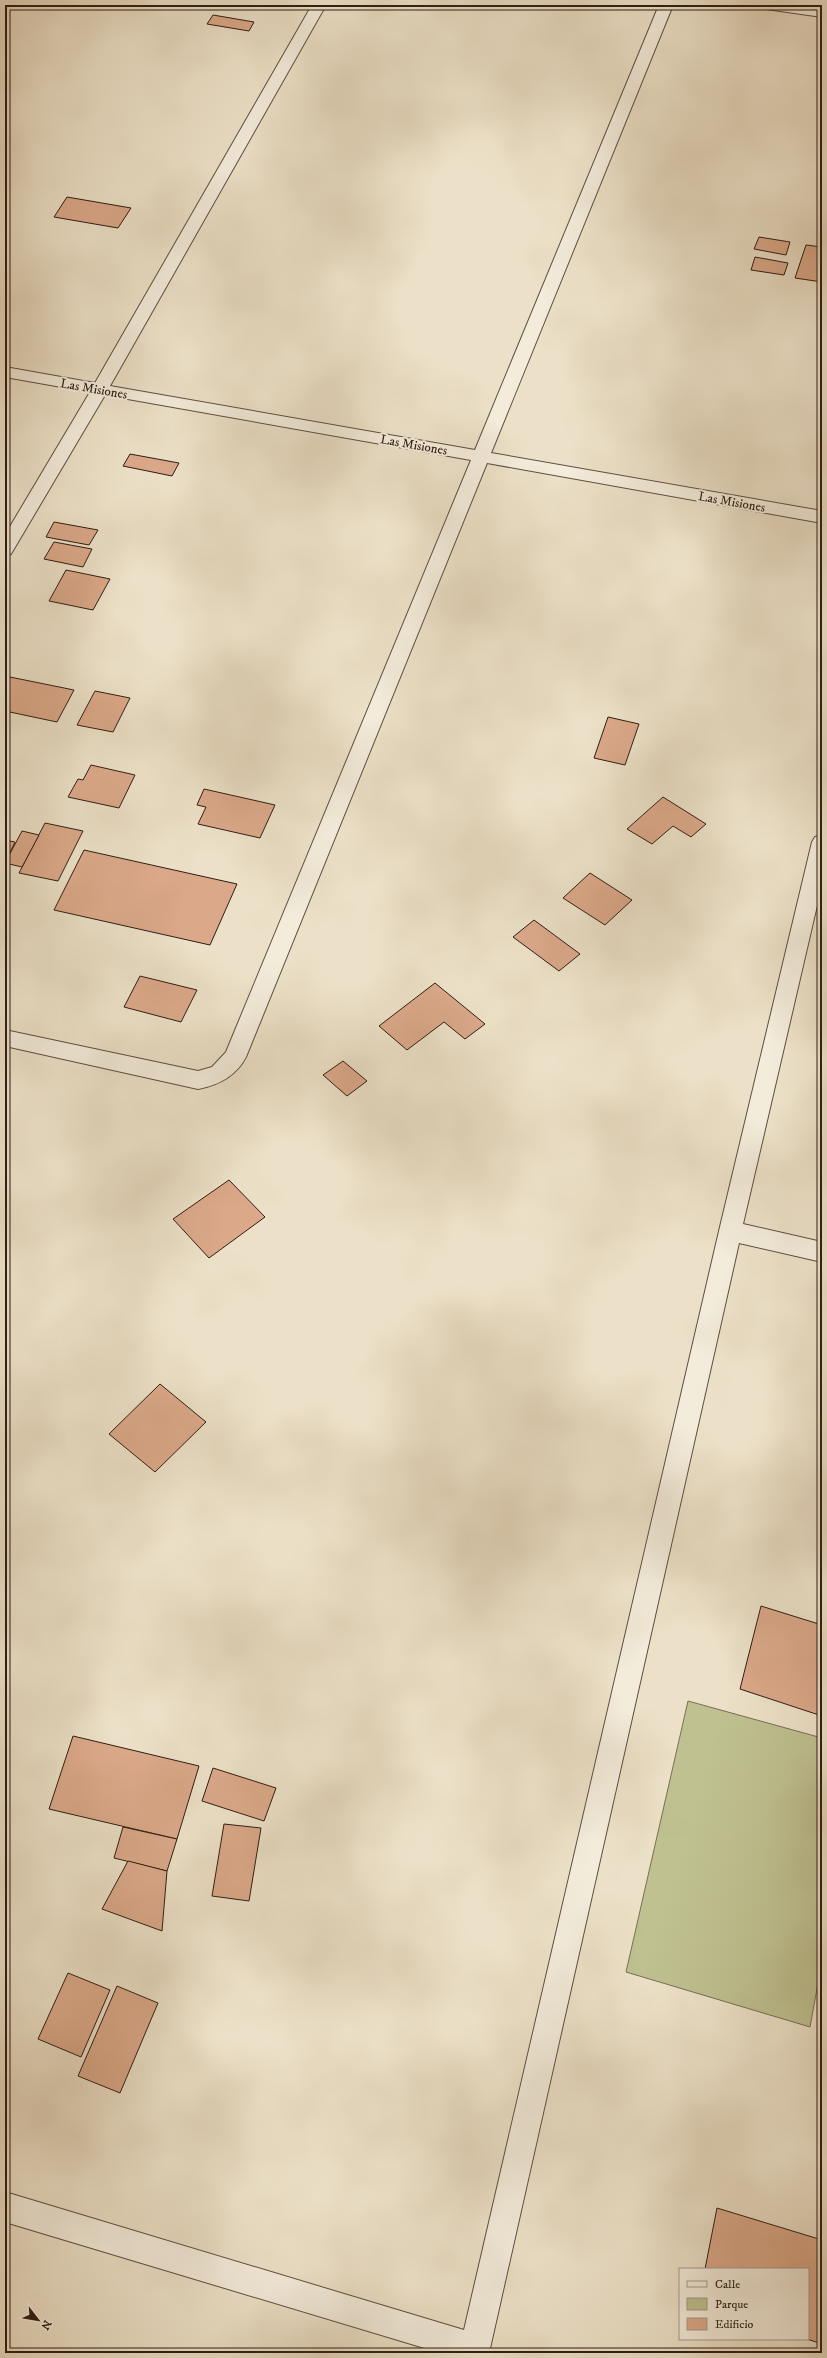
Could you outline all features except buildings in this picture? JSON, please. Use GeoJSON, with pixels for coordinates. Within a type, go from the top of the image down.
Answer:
{"type":"FeatureCollection","features":[{"type":"Feature","properties":{"kind":"street"},"geometry":{"type":"LineString","coordinates":[[5,550],[100,389],[319,5]]}},
{"type":"Feature","properties":{"kind":"street"},"geometry":{"type":"LineString","coordinates":[[5,1038],[198,1080],[212,1079],[225,1070],[235,1057],[483,456],[666,5]]}},
{"type":"Feature","properties":{"kind":"street"},"geometry":{"type":"LineString","coordinates":[[766,5],[822,13]]}},
{"type":"Feature","properties":{"kind":"street","name":"Las Misiones"},"geometry":{"type":"LineString","coordinates":[[5,372],[822,517]]}},
{"type":"Feature","properties":{"kind":"street"},"geometry":{"type":"LineString","coordinates":[[5,2207],[475,2351],[730,1232],[822,842]]}},
{"type":"Feature","properties":{"kind":"street"},"geometry":{"type":"LineString","coordinates":[[730,1232],[822,1252]]}},
{"type":"Feature","properties":{"kind":"green space"},"geometry":{"type":"Polygon","coordinates":[[[688,1701],[822,1738],[822,1961],[810,2027],[626,1972],[688,1701]]]}}]}
